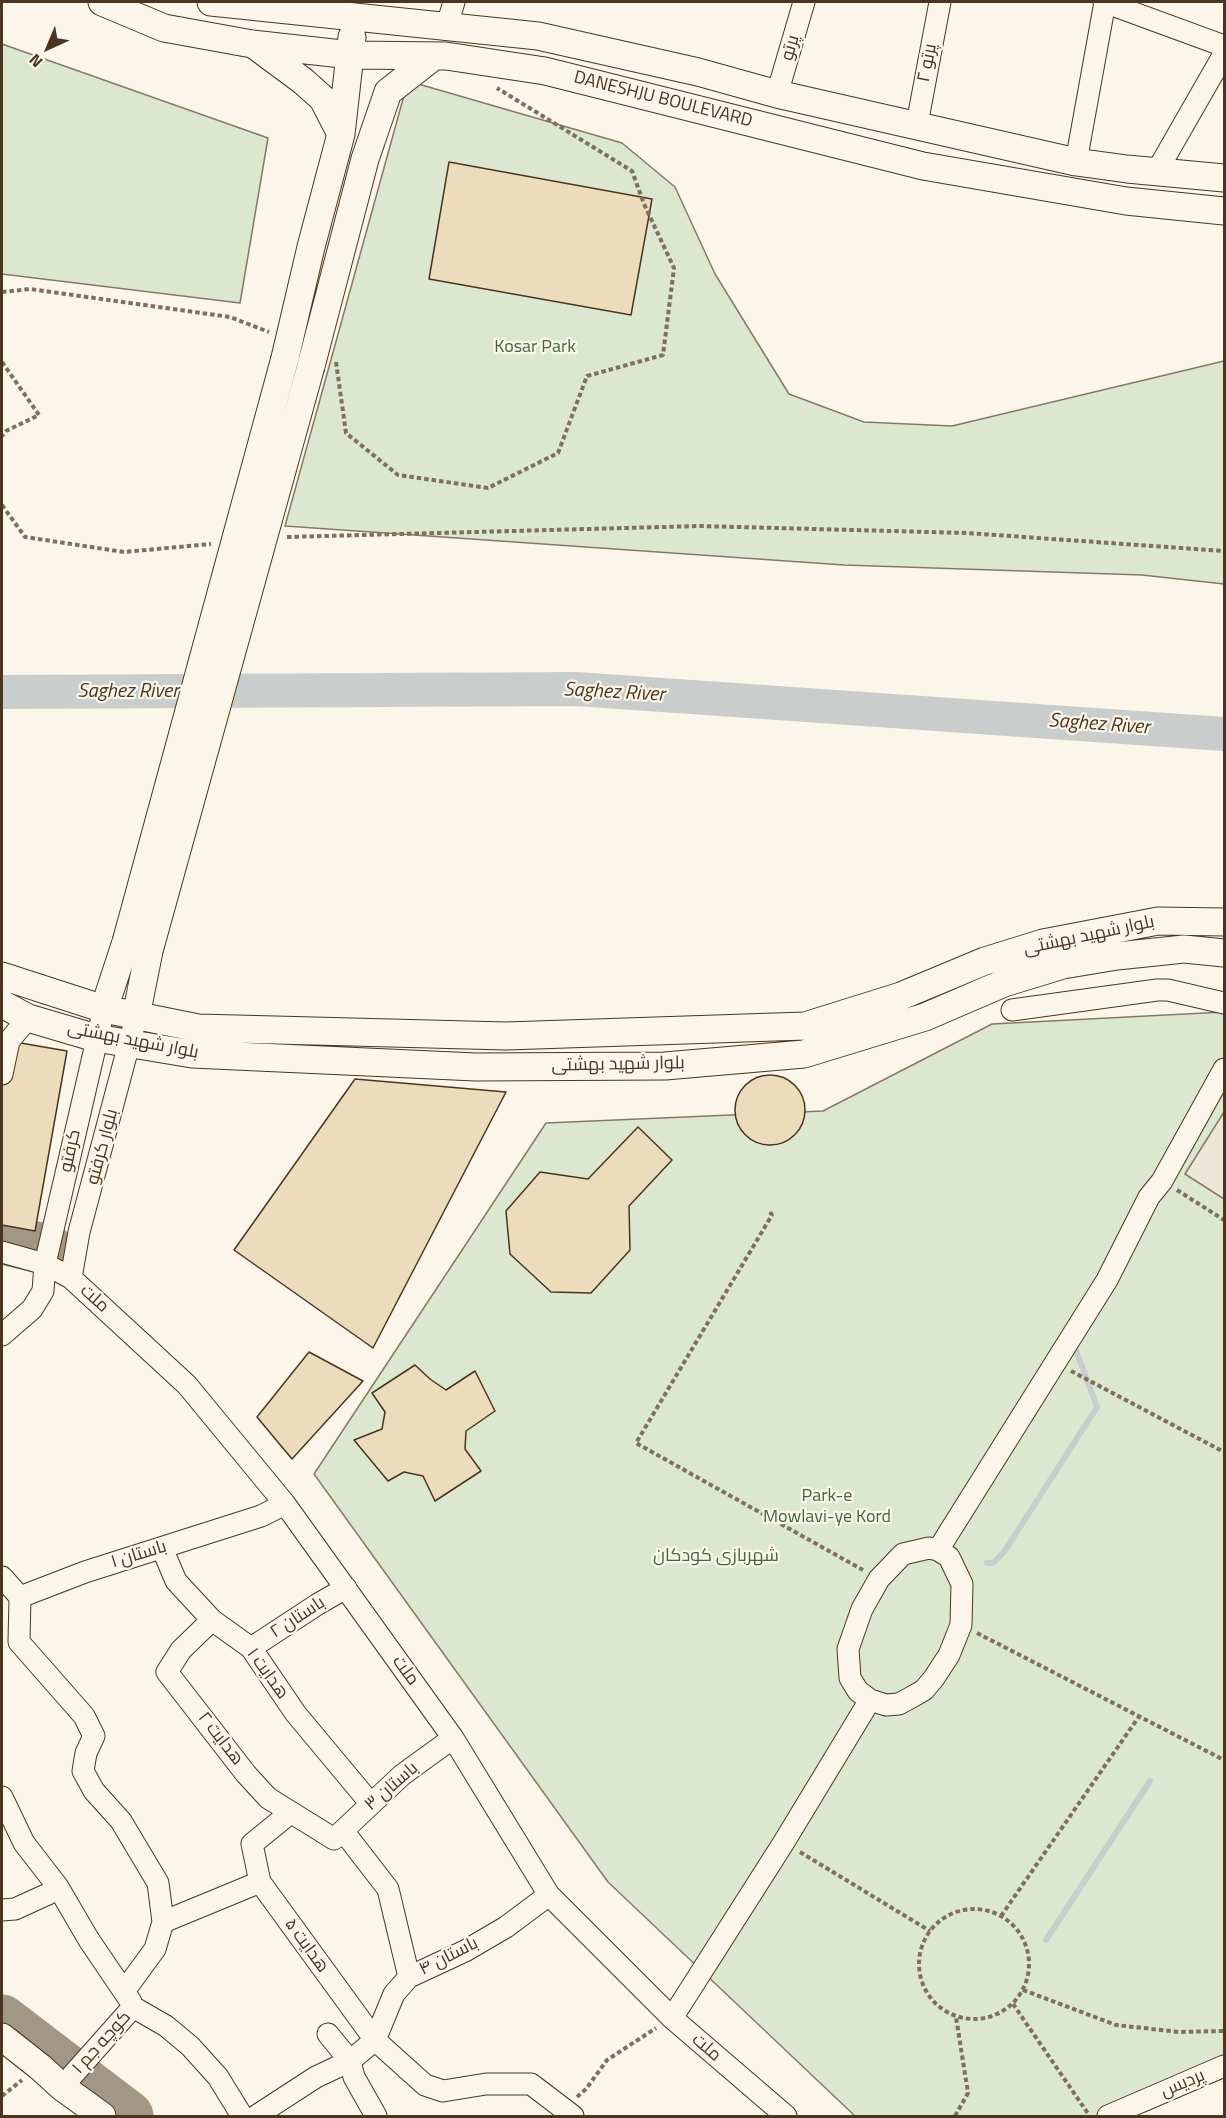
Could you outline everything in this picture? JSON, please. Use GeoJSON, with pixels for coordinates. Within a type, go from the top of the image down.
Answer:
{"type":"FeatureCollection","features":[{"type":"Feature","properties":{"kind":"main road","name":"DANESHJU BOULEVARD"},"geometry":{"type":"LineString","coordinates":[[102,2],[164,28],[252,44],[351,55],[446,56],[545,71],[923,166],[1126,201],[1224,212]]}},
{"type":"Feature","properties":{"kind":"main road","name":"DANESHJU BOULEVARD"},"geometry":{"type":"LineString","coordinates":[[211,2],[353,18],[447,10],[538,36],[698,72],[777,94],[1076,162],[1127,170],[1224,178]]}},
{"type":"Feature","properties":{"kind":"main road"},"geometry":{"type":"LineString","coordinates":[[136,1016],[138,946],[341,134],[351,55],[353,18]]}},
{"type":"Feature","properties":{"kind":"main road"},"geometry":{"type":"LineString","coordinates":[[252,44],[303,81],[323,99],[341,134]]}},
{"type":"Feature","properties":{"kind":"main road"},"geometry":{"type":"LineString","coordinates":[[104,1009],[138,946],[323,362],[365,159],[388,92],[434,56]]}},
{"type":"Feature","properties":{"kind":"main road"},"geometry":{"type":"LineString","coordinates":[[1126,201],[1127,170]]}},
{"type":"Feature","properties":{"kind":"main road","name":"بلوار شهید بهشتی"},"geometry":{"type":"LineString","coordinates":[[2,976],[104,1009],[198,1028],[506,1036],[805,1026],[901,996],[985,961],[1043,943],[1158,921],[1224,922]]}},
{"type":"Feature","properties":{"kind":"main road","name":"بلوار شهید بهشتی"},"geometry":{"type":"LineString","coordinates":[[2,1004],[28,1018],[96,1038],[192,1054],[476,1067],[665,1066],[804,1054],[925,1017],[1004,983],[1063,965],[1117,956],[1184,949],[1224,953]]}},
{"type":"Feature","properties":{"kind":"main road"},"geometry":{"type":"LineString","coordinates":[[2,2037],[62,2088],[102,2116]]}},
{"type":"Feature","properties":{"kind":"street","name":"پرتو"},"geometry":{"type":"LineString","coordinates":[[777,94],[804,2]]}},
{"type":"Feature","properties":{"kind":"street","name":"پرتو ۲"},"geometry":{"type":"LineString","coordinates":[[917,124],[940,2]]}},
{"type":"Feature","properties":{"kind":"street"},"geometry":{"type":"LineString","coordinates":[[1076,162],[1105,2],[1224,46]]}},
{"type":"Feature","properties":{"kind":"street"},"geometry":{"type":"LineString","coordinates":[[1157,171],[1224,54]]}},
{"type":"Feature","properties":{"kind":"street"},"geometry":{"type":"LineString","coordinates":[[1012,1010],[1168,990],[1224,1003]]}},
{"type":"Feature","properties":{"kind":"street","name":"کرفتو"},"geometry":{"type":"LineString","coordinates":[[2,1335],[32,1309],[43,1291],[45,1264],[104,1009]]}},
{"type":"Feature","properties":{"kind":"street","name":"بلوار کرفتو"},"geometry":{"type":"LineString","coordinates":[[70,1278],[79,1232],[136,1016]]}},
{"type":"Feature","properties":{"kind":"street"},"geometry":{"type":"LineString","coordinates":[[2,1074],[9,1041],[28,1018]]}},
{"type":"Feature","properties":{"kind":"street"},"geometry":{"type":"LineString","coordinates":[[938,1550],[1107,1280],[1149,1197],[1162,1181],[1224,1069]]}},
{"type":"Feature","properties":{"kind":"street","name":"ملت"},"geometry":{"type":"LineString","coordinates":[[2,1252],[45,1264],[70,1278],[188,1385],[285,1504],[453,1738],[549,1894],[672,2018],[786,2116]]}},
{"type":"Feature","properties":{"kind":"street","name":"باستان ۱"},"geometry":{"type":"LineString","coordinates":[[20,1597],[85,1572],[261,1516],[285,1504]]}},
{"type":"Feature","properties":{"kind":"street","name":"هدایت ۱"},"geometry":{"type":"LineString","coordinates":[[162,1548],[176,1581],[212,1620],[251,1648],[296,1714],[371,1804]]}},
{"type":"Feature","properties":{"kind":"street"},"geometry":{"type":"LineString","coordinates":[[930,1548],[938,1550],[949,1557],[962,1584],[960,1624],[949,1655],[924,1690],[899,1704],[886,1705],[870,1700],[858,1691],[850,1678],[848,1649],[861,1609],[879,1579],[903,1554],[930,1548]]}},
{"type":"Feature","properties":{"kind":"street"},"geometry":{"type":"LineString","coordinates":[[2,1577],[20,1597],[19,1642],[84,1716],[94,1736],[86,1753],[83,1771],[94,1791],[121,1821],[158,1883],[163,1922],[155,1949],[129,1999],[89,1940],[58,1887],[24,1843],[2,1797]]}},
{"type":"Feature","properties":{"kind":"street","name":"باستان ۲"},"geometry":{"type":"LineString","coordinates":[[251,1648],[346,1588]]}},
{"type":"Feature","properties":{"kind":"street","name":"هدایت ۲"},"geometry":{"type":"LineString","coordinates":[[212,1620],[181,1650],[167,1672],[246,1774],[268,1798],[290,1813],[339,1835]]}},
{"type":"Feature","properties":{"kind":"street"},"geometry":{"type":"LineString","coordinates":[[672,2018],[784,1842],[870,1700]]}},
{"type":"Feature","properties":{"kind":"street","name":"باستان ۳"},"geometry":{"type":"LineString","coordinates":[[339,1835],[402,1775],[453,1738]]}},
{"type":"Feature","properties":{"kind":"street","name":"هدایت ۵"},"geometry":{"type":"LineString","coordinates":[[290,1813],[252,1844],[260,1882],[375,2040],[425,2085],[443,2091],[486,2084],[531,2084],[568,2113]]}},
{"type":"Feature","properties":{"kind":"street"},"geometry":{"type":"LineString","coordinates":[[339,1835],[387,1889],[409,1977]]}},
{"type":"Feature","properties":{"kind":"street"},"geometry":{"type":"LineString","coordinates":[[163,1922],[260,1882]]}},
{"type":"Feature","properties":{"kind":"street"},"geometry":{"type":"LineString","coordinates":[[2,1910],[15,1909],[58,1887]]}},
{"type":"Feature","properties":{"kind":"street","name":"باستان ۴"},"geometry":{"type":"LineString","coordinates":[[375,2040],[394,1994],[409,1977],[481,1942],[506,1927],[549,1894]]}},
{"type":"Feature","properties":{"kind":"street","name":"۱ کوچه جم"},"geometry":{"type":"LineString","coordinates":[[62,2088],[129,1999],[190,2046],[218,2077],[242,2116]]}},
{"type":"Feature","properties":{"kind":"street"},"geometry":{"type":"LineString","coordinates":[[328,2034],[350,2061],[354,2077],[376,2116]]}},
{"type":"Feature","properties":{"kind":"street"},"geometry":{"type":"LineString","coordinates":[[256,2116],[316,2077],[350,2061],[375,2040]]}},
{"type":"Feature","properties":{"kind":"street","name":"پردیس"},"geometry":{"type":"LineString","coordinates":[[1108,2116],[1224,2066]]}},
{"type":"Feature","properties":{"kind":"path"},"geometry":{"type":"LineString","coordinates":[[323,362],[346,433],[398,475],[488,488],[558,453],[587,376],[663,355],[674,268],[644,204],[632,171],[495,86]]}},
{"type":"Feature","properties":{"kind":"path"},"geometry":{"type":"LineString","coordinates":[[2,292],[30,289],[230,317],[272,333]]}},
{"type":"Feature","properties":{"kind":"path"},"geometry":{"type":"LineString","coordinates":[[2,362],[39,416],[6,431],[2,436]]}},
{"type":"Feature","properties":{"kind":"path"},"geometry":{"type":"LineString","coordinates":[[2,505],[25,537],[124,552],[214,544]]}},
{"type":"Feature","properties":{"kind":"path"},"geometry":{"type":"LineString","coordinates":[[281,538],[700,526],[967,533],[1224,550]]}},
{"type":"Feature","properties":{"kind":"path"},"geometry":{"type":"LineString","coordinates":[[1162,1181],[1224,1220]]}},
{"type":"Feature","properties":{"kind":"path"},"geometry":{"type":"LineString","coordinates":[[770,1212],[772,1215],[636,1443],[879,1579]]}},
{"type":"Feature","properties":{"kind":"path"},"geometry":{"type":"LineString","coordinates":[[1054,1362],[1224,1452]]}},
{"type":"Feature","properties":{"kind":"path"},"geometry":{"type":"LineString","coordinates":[[960,1624],[1224,1760]]}},
{"type":"Feature","properties":{"kind":"path"},"geometry":{"type":"LineString","coordinates":[[1001,1916],[1140,1715]]}},
{"type":"Feature","properties":{"kind":"path"},"geometry":{"type":"LineString","coordinates":[[784,1842],[930,1931]]}},
{"type":"Feature","properties":{"kind":"path"},"geometry":{"type":"LineString","coordinates":[[970,1909],[986,1910],[1001,1916],[1014,1927],[1024,1940],[1029,1957],[1029,1974],[1023,1990],[1013,2004],[1000,2013],[971,2020],[940,2008],[928,1996],[921,1980],[919,1963],[922,1946],[930,1931],[941,1919],[955,1912],[970,1909]]}},
{"type":"Feature","properties":{"kind":"path"},"geometry":{"type":"LineString","coordinates":[[1023,1990],[1116,2025],[1179,2032],[1224,2031]]}},
{"type":"Feature","properties":{"kind":"path"},"geometry":{"type":"LineString","coordinates":[[1013,2004],[1090,2116]]}},
{"type":"Feature","properties":{"kind":"path"},"geometry":{"type":"LineString","coordinates":[[955,2116],[968,2093],[956,2016]]}},
{"type":"Feature","properties":{"kind":"path"},"geometry":{"type":"LineString","coordinates":[[568,2113],[607,2060],[672,2018]]}},
{"type":"Feature","properties":{"kind":"green space"},"geometry":{"type":"Polygon","coordinates":[[[2,44],[268,138],[240,303],[2,274],[2,44]]]}},
{"type":"Feature","properties":{"kind":"green space","name":"Kosar Park"},"geometry":{"type":"Polygon","coordinates":[[[408,81],[622,143],[675,187],[715,274],[789,394],[864,422],[952,426],[1224,361],[1224,584],[1142,575],[844,565],[285,526],[408,81]]]}},
{"type":"Feature","properties":{"kind":"green space","name":"Park-e Mowlavi-ye Kord"},"geometry":{"type":"Polygon","coordinates":[[[1224,1012],[1224,2065],[1123,2116],[855,2116],[608,1882],[314,1474],[546,1123],[823,1111],[992,1024],[1224,1012]]]}},
{"type":"Feature","properties":{"kind":"shaded area"},"geometry":{"type":"Polygon","coordinates":[[[1224,1112],[1224,1199],[1185,1174],[1224,1112]]]}},
{"type":"Feature","properties":{"kind":"building"},"geometry":{"type":"Polygon","coordinates":[[[449,162],[652,199],[631,315],[429,279],[449,162]]]}},
{"type":"Feature","properties":{"kind":"building"},"geometry":{"type":"Polygon","coordinates":[[[9,1041],[67,1051],[35,1231],[2,1225],[2,1082],[9,1041]]]}},
{"type":"Feature","properties":{"kind":"building"},"geometry":{"type":"Polygon","coordinates":[[[777,1075],[790,1081],[799,1090],[803,1096],[805,1110],[803,1124],[795,1135],[784,1143],[763,1145],[745,1135],[737,1124],[735,1103],[745,1085],[756,1077],[777,1075]]]}},
{"type":"Feature","properties":{"kind":"building"},"geometry":{"type":"Polygon","coordinates":[[[355,1079],[506,1092],[373,1348],[234,1250],[355,1079]]]}},
{"type":"Feature","properties":{"kind":"building"},"geometry":{"type":"Polygon","coordinates":[[[638,1127],[672,1160],[629,1206],[630,1250],[591,1293],[551,1292],[510,1254],[506,1211],[540,1172],[588,1179],[638,1127]]]}},
{"type":"Feature","properties":{"kind":"building"},"geometry":{"type":"Polygon","coordinates":[[[309,1352],[363,1381],[292,1459],[257,1417],[309,1352]]]}},
{"type":"Feature","properties":{"kind":"building"},"geometry":{"type":"Polygon","coordinates":[[[415,1365],[446,1390],[475,1371],[495,1411],[466,1431],[465,1449],[481,1471],[435,1501],[423,1476],[404,1472],[388,1481],[354,1440],[382,1429],[385,1412],[372,1393],[415,1365]]]}},
{"type":"Feature","properties":{"kind":"waterway","name":"Saghez River"},"geometry":{"type":"LineString","coordinates":[[2,692],[576,689],[1224,734]]}},
{"type":"Feature","properties":{"kind":"waterway"},"geometry":{"type":"LineString","coordinates":[[987,1563],[993,1563],[1004,1552],[1097,1407],[1074,1345]]}},
{"type":"Feature","properties":{"kind":"waterway"},"geometry":{"type":"LineString","coordinates":[[1046,1940],[1150,1781]]}},
{"type":"Feature","properties":{"kind":"taxiway"},"geometry":{"type":"LineString","coordinates":[[2,1239],[49,1250]]}},
{"type":"Feature","properties":{"kind":"taxiway"},"geometry":{"type":"LineString","coordinates":[[2,2020],[128,2116]]}},
{"type":"Feature","properties":{"kind":"park label","name":"شهربازی کودکان"},"geometry":{"type":"Point","coordinates":[716,1557]}}]}
